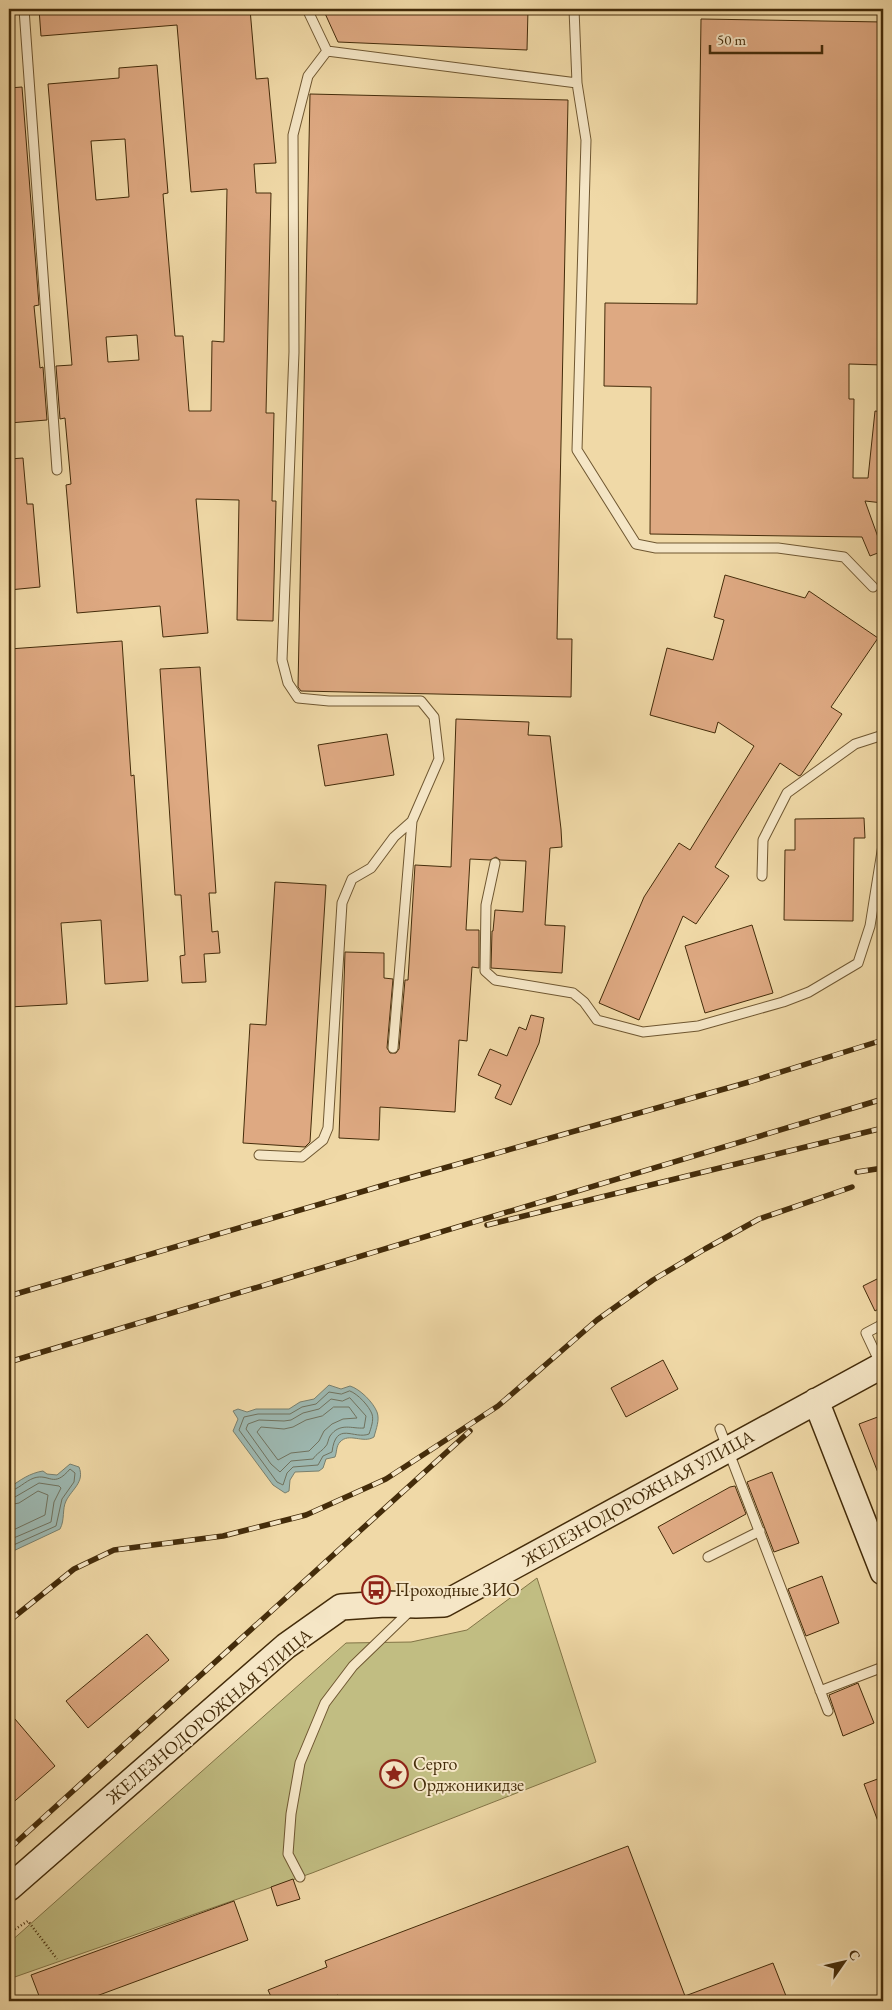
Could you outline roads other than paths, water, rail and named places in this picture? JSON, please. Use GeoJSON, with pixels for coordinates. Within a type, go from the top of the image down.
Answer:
{"type":"FeatureCollection","features":[{"type":"Feature","properties":{"kind":"street","name":"ЖЕЛЕЗНОДОРОЖНАЯ УЛИЦА"},"geometry":{"type":"LineString","coordinates":[[9,1888],[286,1646],[341,1607],[386,1604],[444,1604],[724,1439],[816,1401],[882,1366]]}},
{"type":"Feature","properties":{"kind":"street"},"geometry":{"type":"LineString","coordinates":[[816,1401],[883,1572]]}},
{"type":"Feature","properties":{"kind":"lane"},"geometry":{"type":"LineString","coordinates":[[24,9],[56,470]]}},
{"type":"Feature","properties":{"kind":"lane"},"geometry":{"type":"LineString","coordinates":[[307,9],[327,51]]}},
{"type":"Feature","properties":{"kind":"lane"},"geometry":{"type":"LineString","coordinates":[[574,9],[577,83],[586,140],[577,450],[636,544],[656,548],[778,548],[844,557],[872,587]]}},
{"type":"Feature","properties":{"kind":"lane"},"geometry":{"type":"LineString","coordinates":[[327,51],[577,83]]}},
{"type":"Feature","properties":{"kind":"lane"},"geometry":{"type":"LineString","coordinates":[[327,51],[308,76],[293,135],[294,352],[282,660],[288,683],[298,698],[329,701],[421,701],[434,717],[440,758],[412,821],[393,1048]]}},
{"type":"Feature","properties":{"kind":"lane"},"geometry":{"type":"LineString","coordinates":[[762,876],[763,840],[787,793],[855,744],[883,735]]}},
{"type":"Feature","properties":{"kind":"lane"},"geometry":{"type":"LineString","coordinates":[[260,1155],[302,1157],[323,1140],[328,1128],[342,903],[352,879],[371,868],[394,837],[412,821]]}},
{"type":"Feature","properties":{"kind":"lane"},"geometry":{"type":"LineString","coordinates":[[494,863],[486,905],[485,971],[494,980],[573,993],[584,1002],[597,1020],[643,1032],[698,1026],[783,1002],[809,992],[858,963],[870,926],[883,845]]}},
{"type":"Feature","properties":{"kind":"lane"},"geometry":{"type":"LineString","coordinates":[[882,1366],[866,1333],[883,1324]]}},
{"type":"Feature","properties":{"kind":"lane"},"geometry":{"type":"LineString","coordinates":[[724,1439],[828,1711]]}},
{"type":"Feature","properties":{"kind":"lane"},"geometry":{"type":"LineString","coordinates":[[708,1557],[760,1531]]}},
{"type":"Feature","properties":{"kind":"lane"},"geometry":{"type":"LineString","coordinates":[[300,1877],[288,1854],[291,1814],[300,1763],[325,1703],[353,1666],[416,1605]]}},
{"type":"Feature","properties":{"kind":"lane"},"geometry":{"type":"LineString","coordinates":[[820,1691],[883,1667]]}},
{"type":"Feature","properties":{"kind":"water"},"geometry":{"type":"Polygon","coordinates":[[[329,1385],[341,1389],[350,1386],[358,1390],[369,1400],[378,1415],[374,1437],[370,1439],[344,1439],[338,1445],[335,1457],[326,1459],[323,1468],[319,1471],[295,1472],[290,1480],[289,1491],[285,1493],[273,1485],[233,1431],[238,1419],[233,1411],[238,1409],[247,1412],[256,1409],[289,1409],[300,1402],[314,1399],[329,1385]]]}},
{"type":"Feature","properties":{"kind":"water"},"geometry":{"type":"Polygon","coordinates":[[[70,1464],[79,1467],[80,1477],[66,1501],[60,1529],[9,1553],[9,1488],[34,1473],[43,1471],[47,1474],[57,1475],[70,1464]]]}},
{"type":"Feature","properties":{"kind":"railway"},"geometry":{"type":"LineString","coordinates":[[9,1296],[398,1181],[749,1082],[883,1040]]}},
{"type":"Feature","properties":{"kind":"railway"},"geometry":{"type":"LineString","coordinates":[[9,1362],[883,1099]]}},
{"type":"Feature","properties":{"kind":"railway"},"geometry":{"type":"LineString","coordinates":[[487,1225],[883,1128]]}},
{"type":"Feature","properties":{"kind":"railway"},"geometry":{"type":"LineString","coordinates":[[857,1172],[883,1168]]}},
{"type":"Feature","properties":{"kind":"railway"},"geometry":{"type":"LineString","coordinates":[[9,1621],[74,1569],[114,1550],[223,1536],[306,1515],[386,1479],[498,1406],[597,1320],[653,1280],[759,1219],[852,1187]]}},
{"type":"Feature","properties":{"kind":"railway"},"geometry":{"type":"LineString","coordinates":[[9,1849],[470,1431]]}},
{"type":"Feature","properties":{"kind":"place","name":"Проходные ЗИО"},"geometry":{"type":"Point","coordinates":[376,1590]}},
{"type":"Feature","properties":{"kind":"place","name":"Серго Орджоникидзе"},"geometry":{"type":"Point","coordinates":[394,1774]}}]}
